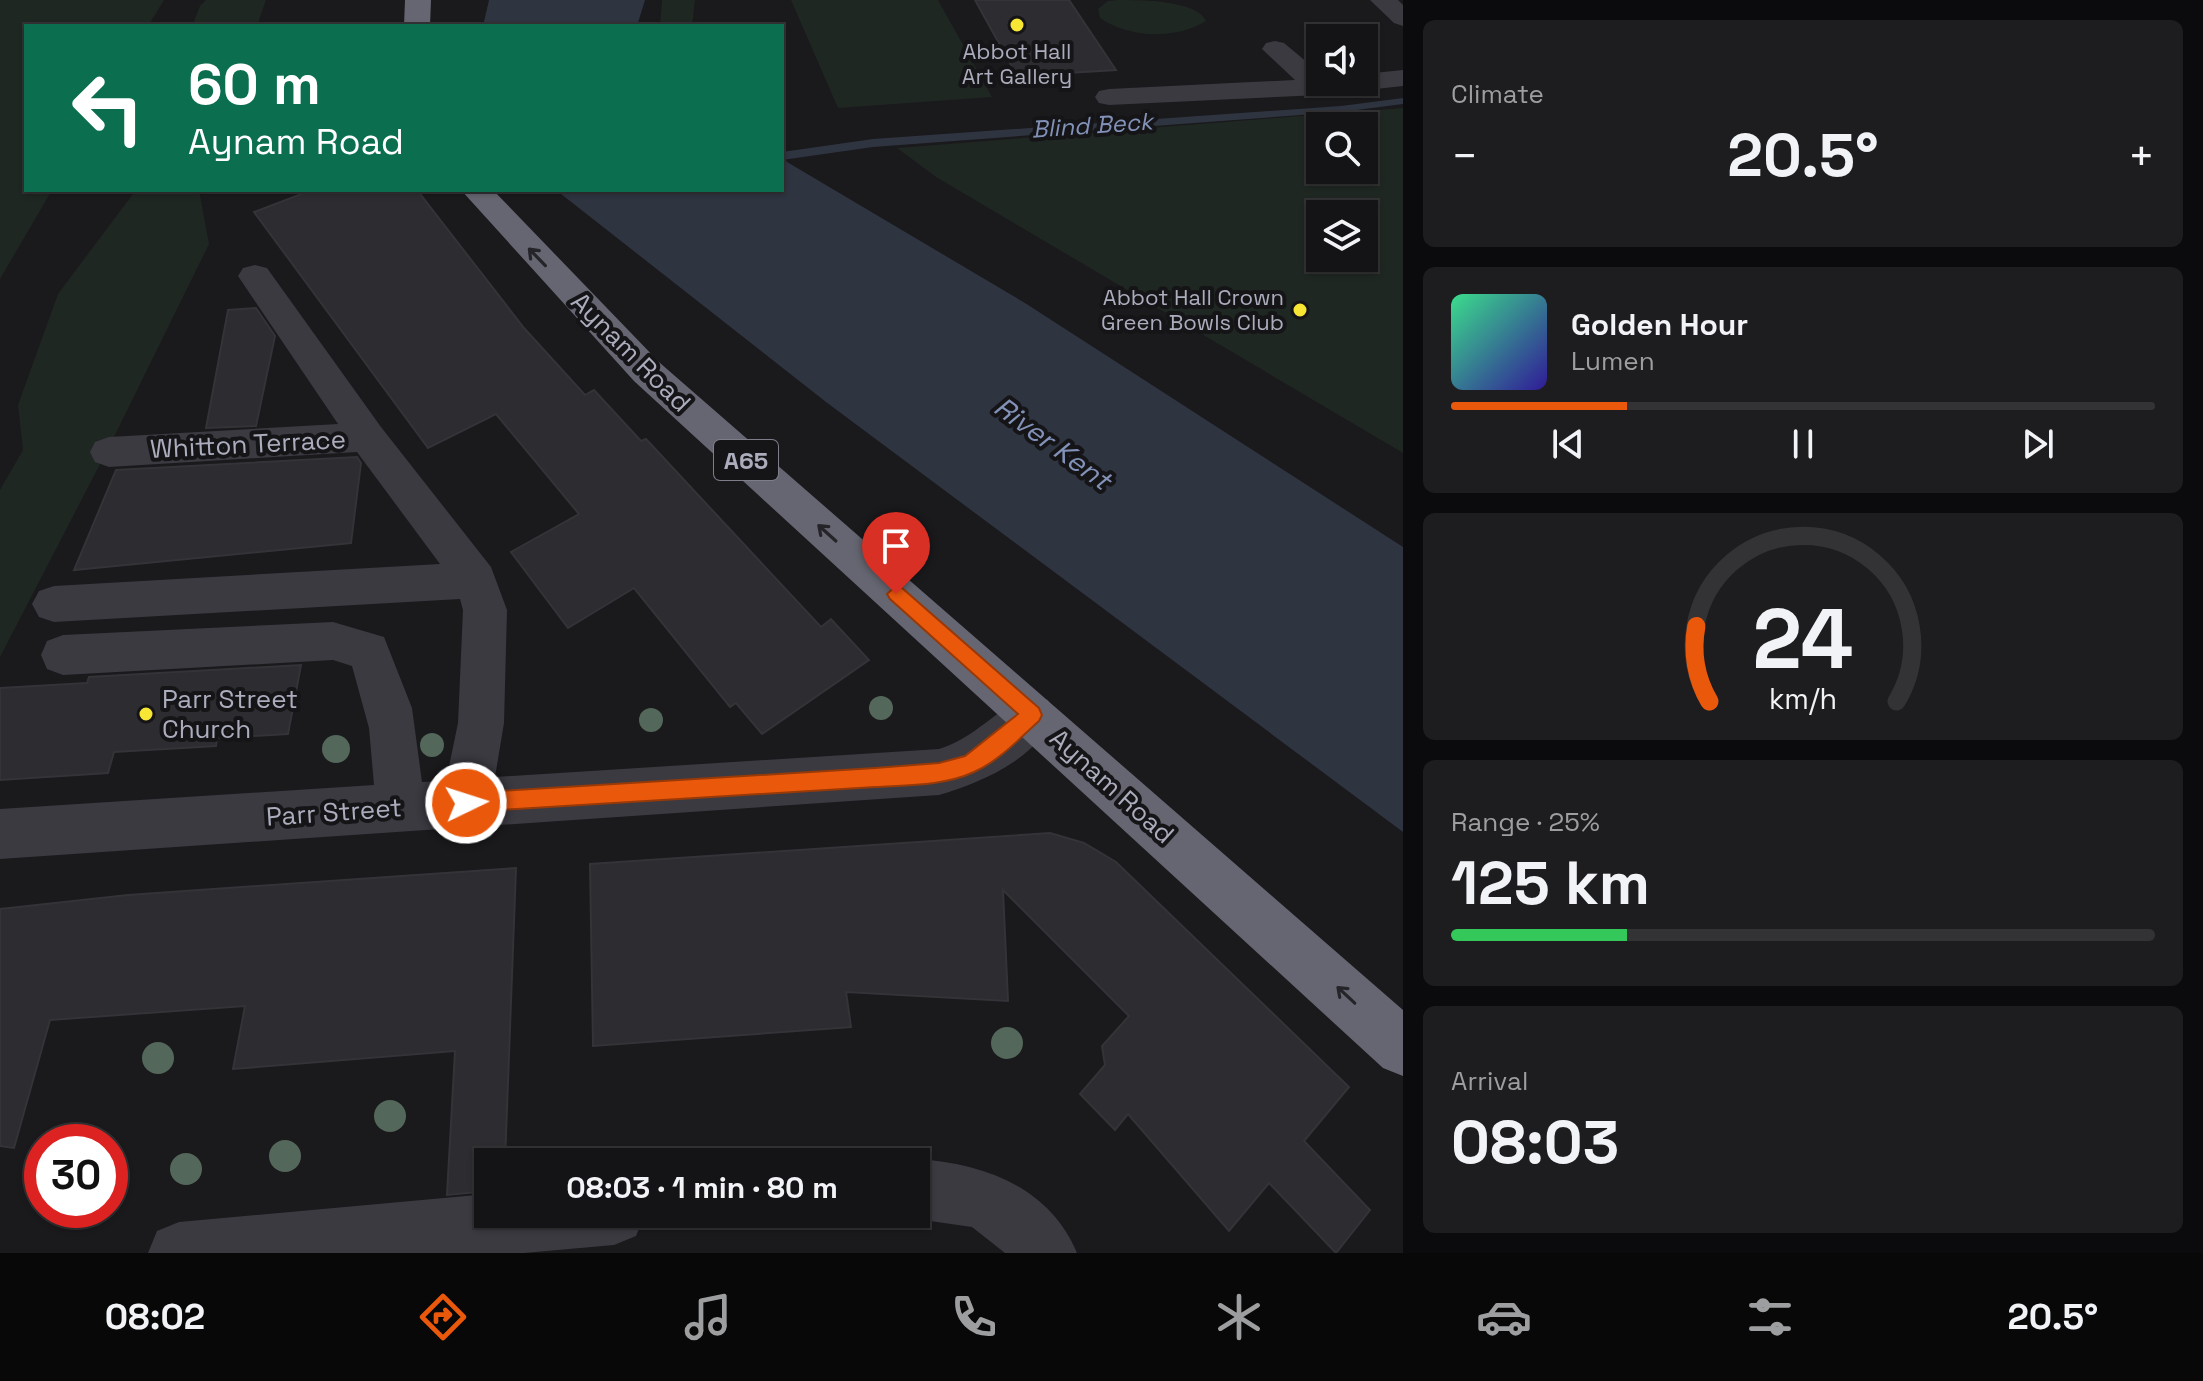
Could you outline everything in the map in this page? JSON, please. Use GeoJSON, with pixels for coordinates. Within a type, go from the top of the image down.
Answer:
{"type":"FeatureCollection","features":[{"type":"Feature","properties":{"kind":"highway"},"geometry":{"type":"LineString","coordinates":[[417,24],[418,0]]}},
{"type":"Feature","properties":{"kind":"highway","name":"Aynam Road"},"geometry":{"type":"LineString","coordinates":[[478,192],[647,372],[1403,1048]]}},
{"type":"Feature","properties":{"kind":"street"},"geometry":{"type":"LineString","coordinates":[[1383,0],[1403,18]]}},
{"type":"Feature","properties":{"kind":"street"},"geometry":{"type":"LineString","coordinates":[[1275,49],[1306,75]]}},
{"type":"Feature","properties":{"kind":"street"},"geometry":{"type":"LineString","coordinates":[[1378,81],[1403,78]]}},
{"type":"Feature","properties":{"kind":"street"},"geometry":{"type":"LineString","coordinates":[[1109,97],[1306,88]]}},
{"type":"Feature","properties":{"kind":"street"},"geometry":{"type":"LineString","coordinates":[[255,276],[367,437]]}},
{"type":"Feature","properties":{"kind":"street","name":"Whitton Terrace"},"geometry":{"type":"LineString","coordinates":[[109,452],[367,437],[476,580],[485,610],[481,723],[466,803]]}},
{"type":"Feature","properties":{"kind":"street"},"geometry":{"type":"LineString","coordinates":[[54,604],[476,580]]}},
{"type":"Feature","properties":{"kind":"street"},"geometry":{"type":"LineString","coordinates":[[63,655],[333,641],[368,651],[383,682],[398,754],[399,807]]}},
{"type":"Feature","properties":{"kind":"street","name":"Parr Street"},"geometry":{"type":"LineString","coordinates":[[0,834],[939,772],[969,764],[991,750],[1032,715]]}},
{"type":"Feature","properties":{"kind":"street"},"geometry":{"type":"LineString","coordinates":[[930,1190],[956,1191],[990,1201],[1028,1231],[1046,1253]]}},
{"type":"Feature","properties":{"kind":"street"},"geometry":{"type":"LineString","coordinates":[[179,1253],[474,1227]]}},
{"type":"Feature","properties":{"kind":"shaded area"},"geometry":{"type":"Polygon","coordinates":[[[0,0],[164,0],[149,24],[24,24],[24,192],[51,192],[0,279],[0,0]]]}},
{"type":"Feature","properties":{"kind":"shaded area"},"geometry":{"type":"Polygon","coordinates":[[[206,0],[266,0],[258,24],[193,24],[206,0]]]}},
{"type":"Feature","properties":{"kind":"shaded area"},"geometry":{"type":"Polygon","coordinates":[[[662,0],[695,0],[692,24],[660,24],[662,0]]]}},
{"type":"Feature","properties":{"kind":"shaded area"},"geometry":{"type":"Polygon","coordinates":[[[791,0],[938,0],[992,97],[838,108],[791,0]]]}},
{"type":"Feature","properties":{"kind":"shaded area"},"geometry":{"type":"Polygon","coordinates":[[[1108,1],[1180,5],[1192,9],[1206,21],[1167,34],[1124,30],[1100,18],[1098,9],[1108,1]]]}},
{"type":"Feature","properties":{"kind":"shaded area"},"geometry":{"type":"Polygon","coordinates":[[[1403,108],[1403,453],[936,177],[897,148],[1306,116],[1306,184],[1378,184],[1378,112],[1352,112],[1403,108]]]}},
{"type":"Feature","properties":{"kind":"shaded area"},"geometry":{"type":"Polygon","coordinates":[[[134,192],[199,192],[209,244],[112,441],[0,657],[0,490],[23,450],[18,405],[58,294],[134,192]]]}},
{"type":"Feature","properties":{"kind":"water"},"geometry":{"type":"Polygon","coordinates":[[[489,0],[645,0],[638,24],[483,24],[489,0]]]}},
{"type":"Feature","properties":{"kind":"water","name":"River Kent"},"geometry":{"type":"Polygon","coordinates":[[[784,160],[1025,303],[1403,547],[1403,832],[826,402],[559,192],[784,192],[784,160]]]}},
{"type":"Feature","properties":{"kind":"building","name":"Abbot Hall Art Gallery"},"geometry":{"type":"Polygon","coordinates":[[[975,0],[1069,0],[1116,70],[1017,76],[975,0]]]}},
{"type":"Feature","properties":{"kind":"building"},"geometry":{"type":"Polygon","coordinates":[[[307,192],[419,192],[524,328],[585,395],[594,390],[641,441],[646,439],[821,627],[831,619],[869,660],[762,734],[736,703],[730,707],[634,588],[568,628],[511,552],[579,514],[496,414],[428,448],[254,212],[307,192]]]}},
{"type":"Feature","properties":{"kind":"building"},"geometry":{"type":"Polygon","coordinates":[[[256,308],[275,336],[256,426],[206,428],[228,310],[256,308]]]}},
{"type":"Feature","properties":{"kind":"building"},"geometry":{"type":"Polygon","coordinates":[[[357,457],[361,463],[351,543],[74,570],[116,470],[357,457]]]}},
{"type":"Feature","properties":{"kind":"building","name":"Parr Street Church"},"geometry":{"type":"Polygon","coordinates":[[[301,665],[288,734],[217,738],[216,746],[114,752],[108,773],[0,780],[0,688],[87,683],[89,677],[301,665]]]}},
{"type":"Feature","properties":{"kind":"building"},"geometry":{"type":"Polygon","coordinates":[[[1050,833],[1084,843],[1116,862],[1349,1087],[1304,1141],[1370,1210],[1336,1253],[1269,1183],[1229,1231],[1128,1114],[1115,1130],[1080,1094],[1105,1065],[1102,1046],[1129,1016],[1003,890],[1008,1001],[846,992],[851,1027],[593,1046],[590,864],[1050,833]]]}},
{"type":"Feature","properties":{"kind":"building"},"geometry":{"type":"Polygon","coordinates":[[[516,868],[506,1148],[474,1148],[474,1192],[447,1195],[455,1051],[233,1069],[245,1006],[50,1020],[14,1148],[0,1146],[0,909],[128,895],[516,868]]]}},
{"type":"Feature","properties":{"kind":"waterway","name":"Blind Beck"},"geometry":{"type":"LineString","coordinates":[[784,156],[873,143],[1341,109],[1403,101]]}},
{"type":"Feature","properties":{"kind":"place","name":"Abbot Hall Art Gallery"},"geometry":{"type":"Point","coordinates":[1017,25]}},
{"type":"Feature","properties":{"kind":"place","name":"Abbot Hall Crown Green Bowls Club"},"geometry":{"type":"Point","coordinates":[1300,310]}},
{"type":"Feature","properties":{"kind":"place","name":"Parr Street Church"},"geometry":{"type":"Point","coordinates":[146,714]}},
{"type":"Feature","properties":{"kind":"route"},"geometry":{"type":"LineString","coordinates":[[466,803],[875,778],[939,772],[969,764],[991,750],[1032,715],[896,594]]}}]}
